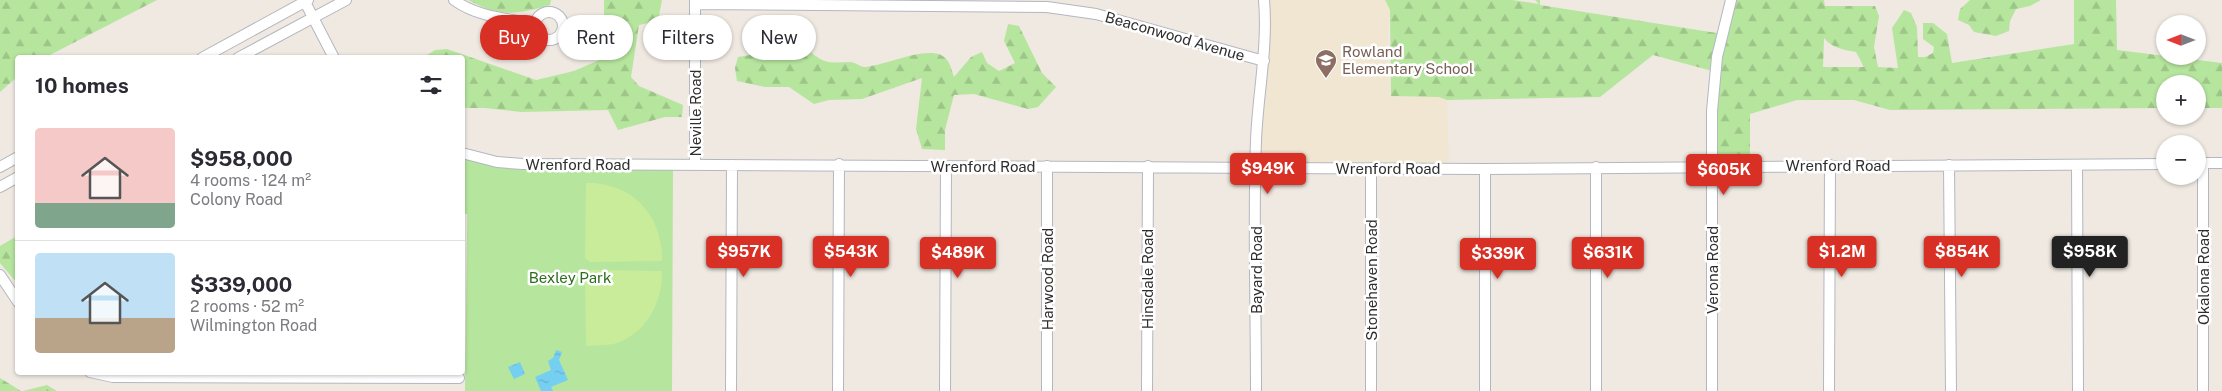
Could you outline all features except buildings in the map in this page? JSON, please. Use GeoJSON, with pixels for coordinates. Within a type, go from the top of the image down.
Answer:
{"type":"FeatureCollection","features":[{"type":"Feature","properties":{"kind":"street"},"geometry":{"type":"LineString","coordinates":[[244,55],[346,0]]}},
{"type":"Feature","properties":{"kind":"street"},"geometry":{"type":"LineString","coordinates":[[454,0],[462,6],[488,15]]}},
{"type":"Feature","properties":{"kind":"street","name":"Bayard Road"},"geometry":{"type":"LineString","coordinates":[[1256,391],[1255,168],[1257,121],[1266,26],[1264,0]]}},
{"type":"Feature","properties":{"kind":"street","name":"Verona Road"},"geometry":{"type":"LineString","coordinates":[[1712,391],[1712,111],[1717,57],[1731,0]]}},
{"type":"Feature","properties":{"kind":"street"},"geometry":{"type":"LineString","coordinates":[[207,55],[306,1],[332,55]]}},
{"type":"Feature","properties":{"kind":"street","name":"Beaconwood Avenue"},"geometry":{"type":"LineString","coordinates":[[695,2],[1047,7],[1096,14],[1264,62]]}},
{"type":"Feature","properties":{"kind":"street","name":"Neville Road"},"geometry":{"type":"LineString","coordinates":[[695,2],[695,165]]}},
{"type":"Feature","properties":{"kind":"street","name":"Wrenford Road"},"geometry":{"type":"LineString","coordinates":[[465,154],[497,162],[522,164],[839,164],[1485,169],[2156,164]]}},
{"type":"Feature","properties":{"kind":"street"},"geometry":{"type":"LineString","coordinates":[[0,167],[15,159]]}},
{"type":"Feature","properties":{"kind":"street"},"geometry":{"type":"LineString","coordinates":[[2206,163],[2222,163]]}},
{"type":"Feature","properties":{"kind":"street"},"geometry":{"type":"LineString","coordinates":[[838,391],[839,164]]}},
{"type":"Feature","properties":{"kind":"street"},"geometry":{"type":"LineString","coordinates":[[731,391],[732,165]]}},
{"type":"Feature","properties":{"kind":"street"},"geometry":{"type":"LineString","coordinates":[[1829,391],[1830,165]]}},
{"type":"Feature","properties":{"kind":"street"},"geometry":{"type":"LineString","coordinates":[[1949,165],[1951,391]]}},
{"type":"Feature","properties":{"kind":"street"},"geometry":{"type":"LineString","coordinates":[[2077,165],[2078,391]]}},
{"type":"Feature","properties":{"kind":"street"},"geometry":{"type":"LineString","coordinates":[[945,391],[946,166]]}},
{"type":"Feature","properties":{"kind":"street","name":"Harwood Road"},"geometry":{"type":"LineString","coordinates":[[1047,166],[1047,391]]}},
{"type":"Feature","properties":{"kind":"street","name":"Hinsdale Road"},"geometry":{"type":"LineString","coordinates":[[1147,391],[1148,166]]}},
{"type":"Feature","properties":{"kind":"street"},"geometry":{"type":"LineString","coordinates":[[1596,167],[1596,391]]}},
{"type":"Feature","properties":{"kind":"street","name":"Stonehaven Road"},"geometry":{"type":"LineString","coordinates":[[1372,168],[1372,391]]}},
{"type":"Feature","properties":{"kind":"street"},"geometry":{"type":"LineString","coordinates":[[1485,169],[1485,391]]}},
{"type":"Feature","properties":{"kind":"street"},"geometry":{"type":"LineString","coordinates":[[0,187],[15,179]]}},
{"type":"Feature","properties":{"kind":"street","name":"Okalona Road"},"geometry":{"type":"LineString","coordinates":[[2200,185],[2203,391]]}},
{"type":"Feature","properties":{"kind":"street"},"geometry":{"type":"LineString","coordinates":[[0,275],[15,298]]}},
{"type":"Feature","properties":{"kind":"street"},"geometry":{"type":"LineString","coordinates":[[104,375],[113,377],[162,378],[459,378]]}},
{"type":"Feature","properties":{"kind":"shaded area","name":"Rowland Elementary School"},"geometry":{"type":"Polygon","coordinates":[[[1264,0],[1385,0],[1390,10],[1387,56],[1391,96],[1439,97],[1447,100],[1449,168],[1255,168],[1264,0]]]}},
{"type":"Feature","properties":{"kind":"green space"},"geometry":{"type":"Polygon","coordinates":[[[0,0],[157,0],[50,55],[15,55],[15,79],[0,92],[0,0]]]}},
{"type":"Feature","properties":{"kind":"green space"},"geometry":{"type":"Polygon","coordinates":[[[468,0],[551,0],[550,5],[527,11],[508,13],[479,6],[468,0]]]}},
{"type":"Feature","properties":{"kind":"green space"},"geometry":{"type":"Polygon","coordinates":[[[604,0],[662,0],[659,15],[643,15],[643,24],[639,25],[631,77],[639,86],[683,105],[682,117],[665,117],[618,130],[608,110],[521,112],[465,108],[465,55],[536,80],[574,71],[599,60],[633,60],[633,15],[604,15],[604,0]]]}},
{"type":"Feature","properties":{"kind":"green space"},"geometry":{"type":"Polygon","coordinates":[[[1385,0],[1512,0],[1539,4],[1535,0],[1540,0],[1540,5],[1723,34],[1731,0],[1824,0],[1825,6],[1875,6],[1879,16],[1874,47],[1878,67],[1898,68],[1892,28],[1904,10],[1911,13],[1917,27],[1918,57],[1925,57],[1933,53],[1934,47],[1923,39],[1923,23],[1933,23],[1947,34],[1952,63],[2074,44],[2074,0],[2116,0],[2117,50],[2156,55],[2156,65],[2206,65],[2206,61],[2222,63],[2222,108],[2206,108],[2206,75],[2156,75],[2156,108],[1890,110],[1854,100],[1797,100],[1750,114],[1750,166],[1712,167],[1716,72],[1653,55],[1600,97],[1447,100],[1439,97],[1391,96],[1390,10],[1385,0]],[[1824,38],[1823,67],[1864,67],[1856,52],[1838,48],[1824,38]]]}},
{"type":"Feature","properties":{"kind":"green space"},"geometry":{"type":"Polygon","coordinates":[[[1970,0],[2041,0],[2030,6],[2016,9],[2010,21],[2009,31],[1996,36],[1974,32],[1969,25],[1958,20],[1960,9],[1970,0]]]}},
{"type":"Feature","properties":{"kind":"green space"},"geometry":{"type":"Polygon","coordinates":[[[1008,24],[1019,26],[1042,73],[1056,87],[1038,107],[1028,109],[974,94],[954,95],[945,130],[945,150],[922,149],[916,129],[922,78],[862,99],[829,100],[814,104],[789,87],[765,87],[737,81],[735,68],[738,57],[742,56],[742,60],[816,60],[816,56],[826,61],[852,62],[865,67],[914,55],[933,53],[941,55],[946,59],[950,64],[954,77],[971,57],[982,52],[987,63],[999,71],[1015,63],[1004,41],[1008,24]]]}},
{"type":"Feature","properties":{"kind":"green space"},"geometry":{"type":"Polygon","coordinates":[[[447,49],[464,55],[427,55],[435,50],[447,49]]]}},
{"type":"Feature","properties":{"kind":"green space"},"geometry":{"type":"Polygon","coordinates":[[[465,154],[469,155],[468,214],[465,214],[465,154]]]}},
{"type":"Feature","properties":{"kind":"green space","name":"Bexley Park"},"geometry":{"type":"Polygon","coordinates":[[[468,160],[523,170],[673,170],[672,391],[465,391],[468,160]]]}},
{"type":"Feature","properties":{"kind":"green space"},"geometry":{"type":"Polygon","coordinates":[[[586,183],[603,184],[618,188],[631,195],[642,205],[651,216],[657,230],[661,245],[662,261],[590,262],[585,258],[586,183]]]}},
{"type":"Feature","properties":{"kind":"green space"},"geometry":{"type":"Polygon","coordinates":[[[15,237],[15,281],[0,263],[0,246],[15,237]]]}},
{"type":"Feature","properties":{"kind":"green space"},"geometry":{"type":"Polygon","coordinates":[[[590,270],[662,271],[660,293],[651,314],[645,323],[628,338],[617,343],[586,346],[585,274],[590,270]]]}},
{"type":"Feature","properties":{"kind":"green space"},"geometry":{"type":"Polygon","coordinates":[[[0,378],[21,391],[0,391],[0,378]]]}},
{"type":"Feature","properties":{"kind":"green space"},"geometry":{"type":"Polygon","coordinates":[[[47,385],[57,391],[23,391],[47,385]]]}},
{"type":"Feature","properties":{"kind":"water"},"geometry":{"type":"Polygon","coordinates":[[[556,350],[562,352],[559,360],[568,380],[551,387],[553,391],[541,391],[535,377],[551,370],[548,361],[553,358],[556,350]]]}},
{"type":"Feature","properties":{"kind":"water"},"geometry":{"type":"Polygon","coordinates":[[[520,362],[525,374],[514,379],[508,367],[520,362]]]}},
{"type":"Feature","properties":{"kind":"place","name":"Rowland Elementary School"},"geometry":{"type":"Point","coordinates":[1326,79]}}]}
